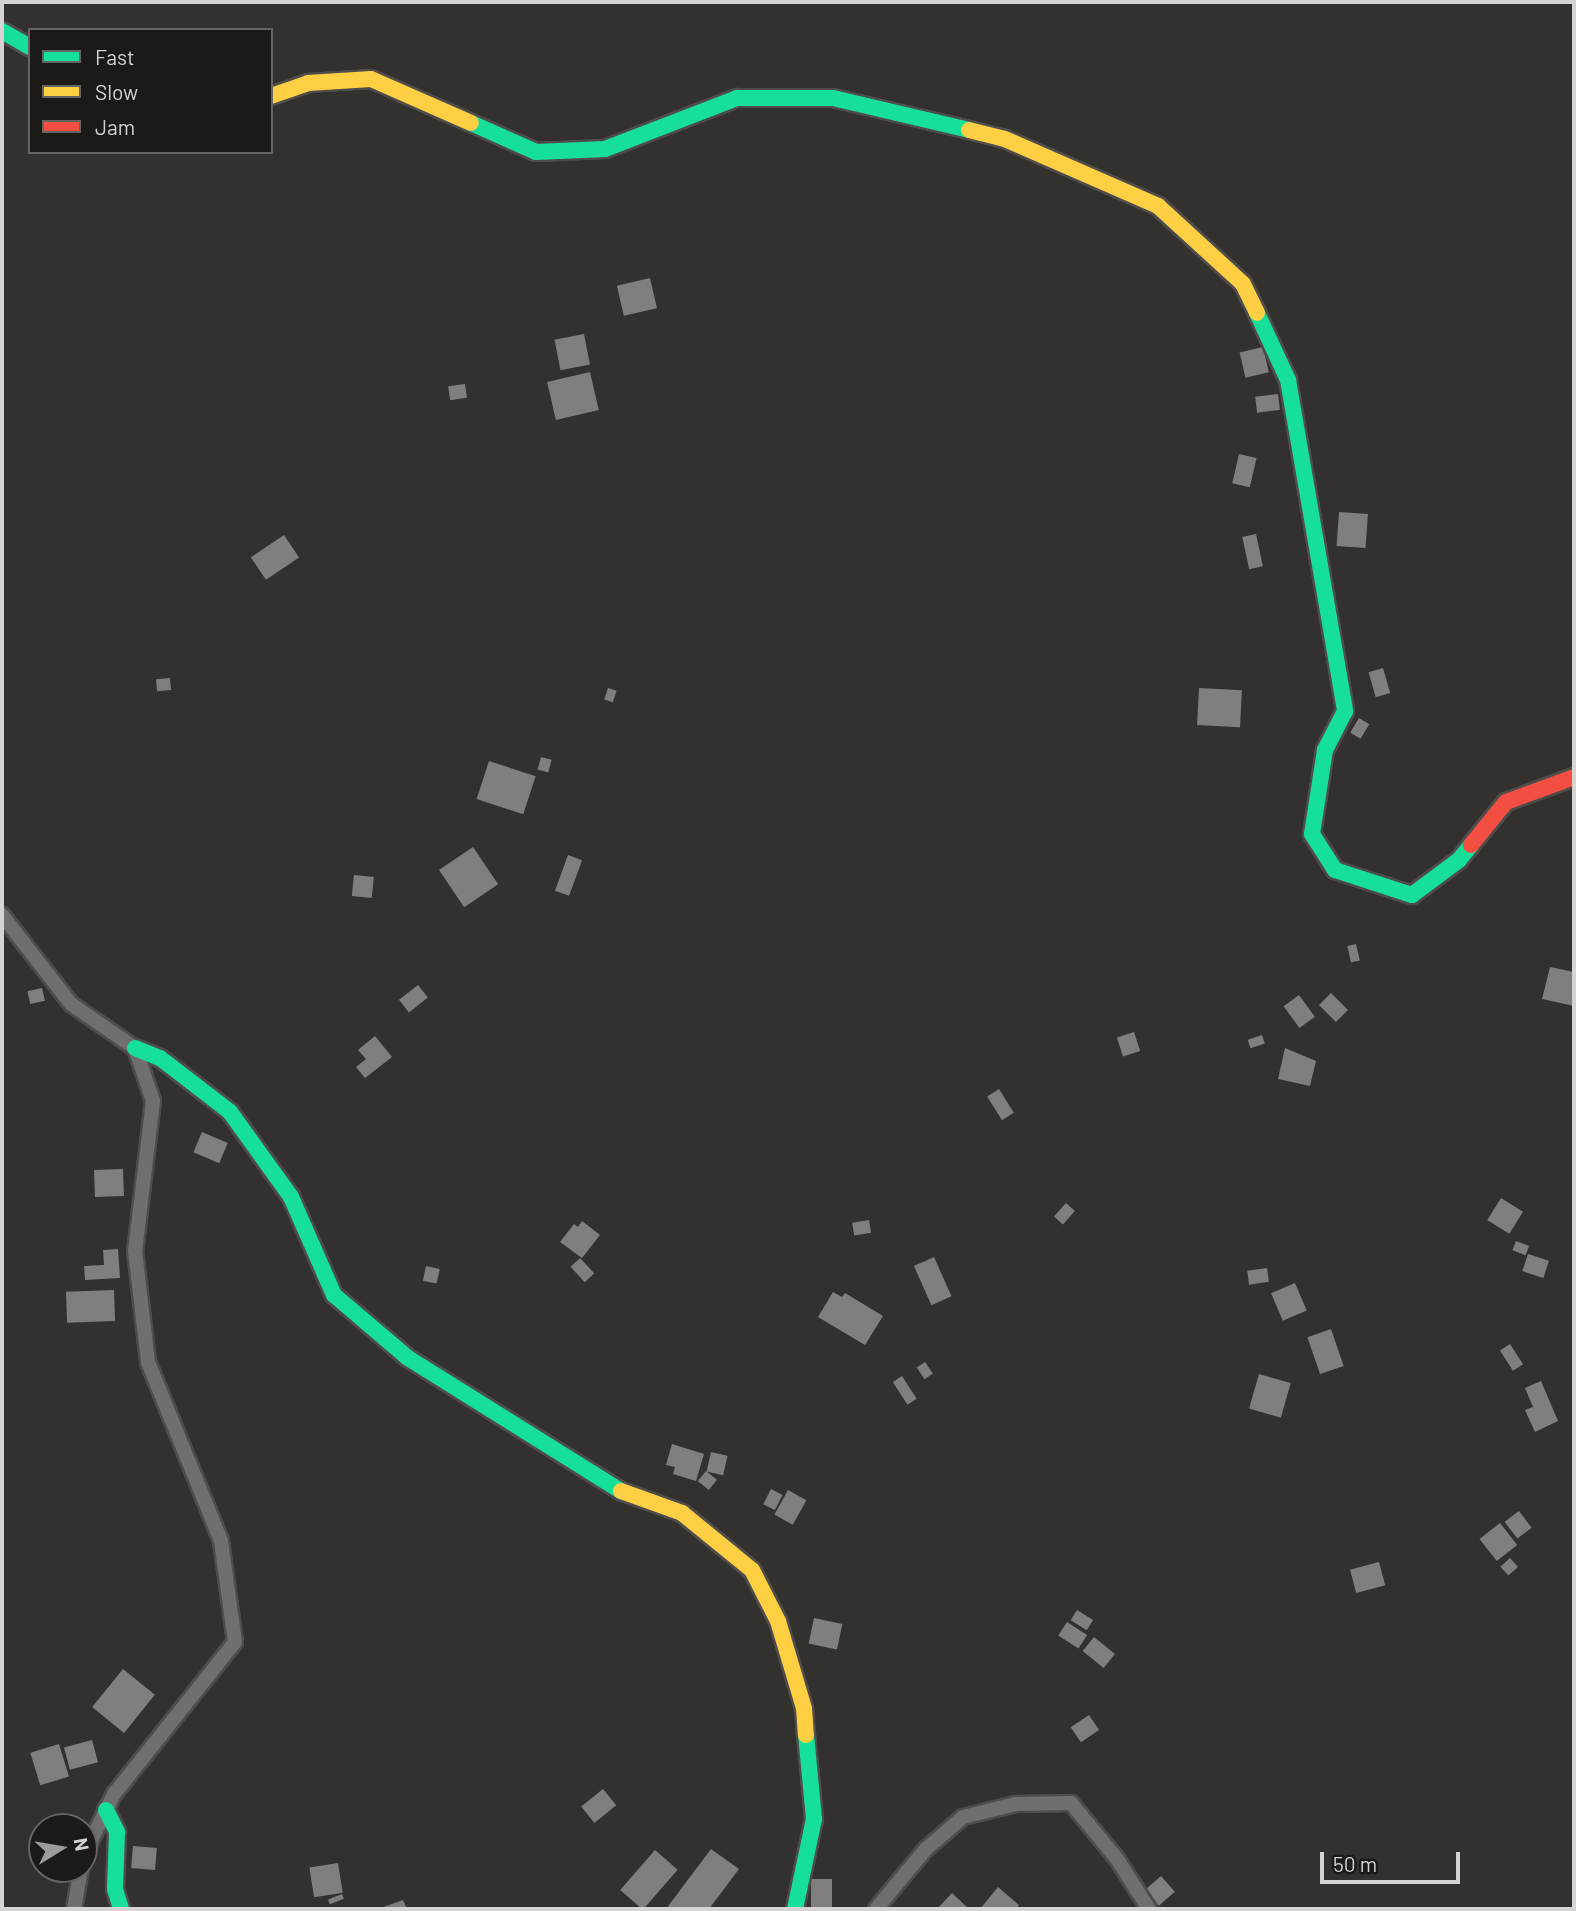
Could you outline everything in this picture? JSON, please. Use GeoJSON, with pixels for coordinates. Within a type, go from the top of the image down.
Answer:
{"type":"FeatureCollection","features":[{"type":"Feature","properties":{"kind":"street"},"geometry":{"type":"LineString","coordinates":[[2,31],[28,46]]}},
{"type":"Feature","properties":{"kind":"street"},"geometry":{"type":"LineString","coordinates":[[273,95],[308,83],[371,79],[536,152],[605,149],[737,98],[833,98],[1005,139],[1158,206],[1242,284],[1288,380],[1345,712],[1325,750],[1312,834],[1335,870],[1412,895],[1459,860],[1506,802],[1574,777]]}},
{"type":"Feature","properties":{"kind":"street"},"geometry":{"type":"LineString","coordinates":[[2,915],[71,1004],[135,1048],[160,1058],[230,1112],[291,1197],[334,1295],[408,1358],[624,1493],[682,1513],[752,1570],[778,1621],[803,1708],[814,1819],[795,1909]]}},
{"type":"Feature","properties":{"kind":"street"},"geometry":{"type":"LineString","coordinates":[[98,1826],[106,1810],[235,1642],[221,1541],[148,1362],[135,1251],[153,1101],[135,1048]]}},
{"type":"Feature","properties":{"kind":"street"},"geometry":{"type":"LineString","coordinates":[[876,1909],[926,1849],[963,1816],[1016,1804],[1071,1803],[1117,1859],[1149,1909]]}},
{"type":"Feature","properties":{"kind":"street"},"geometry":{"type":"LineString","coordinates":[[106,1810],[117,1832],[115,1889],[121,1909]]}},
{"type":"Feature","properties":{"kind":"street"},"geometry":{"type":"LineString","coordinates":[[74,1909],[79,1883]]}},
{"type":"Feature","properties":{"kind":"building"},"geometry":{"type":"Polygon","coordinates":[[[650,278],[657,308],[624,316],[617,286],[650,278]]]}},
{"type":"Feature","properties":{"kind":"building"},"geometry":{"type":"Polygon","coordinates":[[[584,334],[590,364],[560,370],[555,340],[584,334]]]}},
{"type":"Feature","properties":{"kind":"building"},"geometry":{"type":"Polygon","coordinates":[[[1263,347],[1269,372],[1245,378],[1240,352],[1263,347]]]}},
{"type":"Feature","properties":{"kind":"building"},"geometry":{"type":"Polygon","coordinates":[[[590,372],[599,410],[556,420],[547,382],[590,372]]]}},
{"type":"Feature","properties":{"kind":"building"},"geometry":{"type":"Polygon","coordinates":[[[465,384],[467,398],[450,400],[448,386],[465,384]]]}},
{"type":"Feature","properties":{"kind":"building"},"geometry":{"type":"Polygon","coordinates":[[[1278,394],[1280,410],[1257,413],[1255,397],[1278,394]]]}},
{"type":"Feature","properties":{"kind":"building"},"geometry":{"type":"Polygon","coordinates":[[[1239,454],[1257,458],[1250,487],[1232,483],[1239,454]]]}},
{"type":"Feature","properties":{"kind":"building"},"geometry":{"type":"Polygon","coordinates":[[[1339,512],[1368,514],[1366,548],[1337,546],[1339,512]]]}},
{"type":"Feature","properties":{"kind":"building"},"geometry":{"type":"Polygon","coordinates":[[[1256,534],[1263,566],[1249,569],[1242,537],[1256,534]]]}},
{"type":"Feature","properties":{"kind":"building"},"geometry":{"type":"Polygon","coordinates":[[[284,535],[299,557],[266,580],[251,557],[284,535]]]}},
{"type":"Feature","properties":{"kind":"building"},"geometry":{"type":"Polygon","coordinates":[[[1383,668],[1390,693],[1376,697],[1369,672],[1383,668]]]}},
{"type":"Feature","properties":{"kind":"building"},"geometry":{"type":"Polygon","coordinates":[[[170,678],[171,690],[157,691],[156,679],[170,678]]]}},
{"type":"Feature","properties":{"kind":"building"},"geometry":{"type":"Polygon","coordinates":[[[608,688],[617,691],[613,702],[604,699],[608,688]]]}},
{"type":"Feature","properties":{"kind":"building"},"geometry":{"type":"Polygon","coordinates":[[[1199,688],[1242,690],[1240,727],[1197,725],[1199,688]]]}},
{"type":"Feature","properties":{"kind":"building"},"geometry":{"type":"Polygon","coordinates":[[[1359,718],[1369,724],[1361,739],[1350,733],[1359,718]]]}},
{"type":"Feature","properties":{"kind":"building"},"geometry":{"type":"Polygon","coordinates":[[[541,757],[552,760],[548,772],[538,770],[541,757]]]}},
{"type":"Feature","properties":{"kind":"building"},"geometry":{"type":"Polygon","coordinates":[[[489,761],[536,776],[523,814],[477,799],[489,761]]]}},
{"type":"Feature","properties":{"kind":"building"},"geometry":{"type":"Polygon","coordinates":[[[473,847],[498,884],[464,907],[439,870],[473,847]]]}},
{"type":"Feature","properties":{"kind":"building"},"geometry":{"type":"Polygon","coordinates":[[[568,855],[582,860],[569,896],[555,891],[568,855]]]}},
{"type":"Feature","properties":{"kind":"building"},"geometry":{"type":"Polygon","coordinates":[[[354,875],[374,877],[372,898],[352,896],[354,875]]]}},
{"type":"Feature","properties":{"kind":"building"},"geometry":{"type":"Polygon","coordinates":[[[1356,944],[1360,961],[1351,963],[1347,946],[1356,944]]]}},
{"type":"Feature","properties":{"kind":"building"},"geometry":{"type":"Polygon","coordinates":[[[1550,967],[1574,972],[1574,1006],[1542,999],[1550,967]]]}},
{"type":"Feature","properties":{"kind":"building"},"geometry":{"type":"Polygon","coordinates":[[[418,985],[428,998],[409,1012],[399,1000],[418,985]]]}},
{"type":"Feature","properties":{"kind":"building"},"geometry":{"type":"Polygon","coordinates":[[[42,988],[45,1001],[30,1004],[27,991],[42,988]]]}},
{"type":"Feature","properties":{"kind":"building"},"geometry":{"type":"Polygon","coordinates":[[[1331,993],[1348,1010],[1336,1022],[1319,1005],[1331,993]]]}},
{"type":"Feature","properties":{"kind":"building"},"geometry":{"type":"Polygon","coordinates":[[[1299,995],[1315,1017],[1299,1028],[1284,1006],[1299,995]]]}},
{"type":"Feature","properties":{"kind":"building"},"geometry":{"type":"Polygon","coordinates":[[[1134,1032],[1140,1051],[1123,1057],[1117,1038],[1134,1032]]]}},
{"type":"Feature","properties":{"kind":"building"},"geometry":{"type":"Polygon","coordinates":[[[1262,1035],[1265,1044],[1251,1048],[1248,1040],[1262,1035]]]}},
{"type":"Feature","properties":{"kind":"building"},"geometry":{"type":"Polygon","coordinates":[[[375,1036],[392,1057],[365,1078],[356,1067],[366,1059],[358,1050],[375,1036]]]}},
{"type":"Feature","properties":{"kind":"building"},"geometry":{"type":"Polygon","coordinates":[[[1285,1048],[1316,1061],[1310,1086],[1278,1079],[1285,1048]]]}},
{"type":"Feature","properties":{"kind":"building"},"geometry":{"type":"Polygon","coordinates":[[[999,1089],[1014,1113],[1002,1120],[987,1096],[999,1089]]]}},
{"type":"Feature","properties":{"kind":"building"},"geometry":{"type":"Polygon","coordinates":[[[202,1132],[228,1143],[219,1163],[193,1152],[202,1132]]]}},
{"type":"Feature","properties":{"kind":"building"},"geometry":{"type":"Polygon","coordinates":[[[123,1169],[124,1196],[95,1197],[94,1170],[123,1169]]]}},
{"type":"Feature","properties":{"kind":"building"},"geometry":{"type":"Polygon","coordinates":[[[1501,1198],[1523,1212],[1509,1234],[1487,1220],[1501,1198]]]}},
{"type":"Feature","properties":{"kind":"building"},"geometry":{"type":"Polygon","coordinates":[[[1066,1203],[1075,1211],[1063,1224],[1054,1216],[1066,1203]]]}},
{"type":"Feature","properties":{"kind":"building"},"geometry":{"type":"Polygon","coordinates":[[[869,1220],[871,1233],[854,1235],[852,1223],[869,1220]]]}},
{"type":"Feature","properties":{"kind":"building"},"geometry":{"type":"Polygon","coordinates":[[[582,1221],[600,1235],[582,1258],[560,1242],[574,1224],[578,1227],[582,1221]]]}},
{"type":"Feature","properties":{"kind":"building"},"geometry":{"type":"Polygon","coordinates":[[[1516,1241],[1529,1246],[1525,1255],[1512,1250],[1516,1241]]]}},
{"type":"Feature","properties":{"kind":"building"},"geometry":{"type":"Polygon","coordinates":[[[118,1249],[120,1278],[85,1280],[84,1266],[104,1265],[103,1250],[118,1249]]]}},
{"type":"Feature","properties":{"kind":"building"},"geometry":{"type":"Polygon","coordinates":[[[1528,1254],[1549,1261],[1543,1278],[1522,1271],[1528,1254]]]}},
{"type":"Feature","properties":{"kind":"building"},"geometry":{"type":"Polygon","coordinates":[[[934,1257],[951,1296],[931,1305],[914,1266],[934,1257]]]}},
{"type":"Feature","properties":{"kind":"building"},"geometry":{"type":"Polygon","coordinates":[[[580,1258],[594,1273],[585,1282],[570,1267],[580,1258]]]}},
{"type":"Feature","properties":{"kind":"building"},"geometry":{"type":"Polygon","coordinates":[[[426,1266],[440,1269],[437,1284],[423,1281],[426,1266]]]}},
{"type":"Feature","properties":{"kind":"building"},"geometry":{"type":"Polygon","coordinates":[[[1267,1268],[1269,1282],[1249,1285],[1247,1271],[1267,1268]]]}},
{"type":"Feature","properties":{"kind":"building"},"geometry":{"type":"Polygon","coordinates":[[[1295,1283],[1307,1311],[1283,1321],[1271,1293],[1295,1283]]]}},
{"type":"Feature","properties":{"kind":"building"},"geometry":{"type":"Polygon","coordinates":[[[114,1290],[115,1321],[67,1323],[66,1292],[114,1290]]]}},
{"type":"Feature","properties":{"kind":"building"},"geometry":{"type":"Polygon","coordinates":[[[833,1292],[842,1297],[845,1293],[883,1316],[865,1345],[818,1317],[833,1292]]]}},
{"type":"Feature","properties":{"kind":"building"},"geometry":{"type":"Polygon","coordinates":[[[1331,1329],[1344,1366],[1320,1374],[1307,1337],[1331,1329]]]}},
{"type":"Feature","properties":{"kind":"building"},"geometry":{"type":"Polygon","coordinates":[[[1510,1344],[1523,1364],[1513,1371],[1500,1351],[1510,1344]]]}},
{"type":"Feature","properties":{"kind":"building"},"geometry":{"type":"Polygon","coordinates":[[[925,1362],[933,1374],[925,1379],[917,1368],[925,1362]]]}},
{"type":"Feature","properties":{"kind":"building"},"geometry":{"type":"Polygon","coordinates":[[[1259,1374],[1291,1383],[1281,1418],[1249,1409],[1259,1374]]]}},
{"type":"Feature","properties":{"kind":"building"},"geometry":{"type":"Polygon","coordinates":[[[902,1376],[917,1399],[907,1405],[893,1382],[902,1376]]]}},
{"type":"Feature","properties":{"kind":"building"},"geometry":{"type":"Polygon","coordinates":[[[1541,1381],[1558,1421],[1535,1432],[1525,1410],[1533,1407],[1525,1388],[1541,1381]]]}},
{"type":"Feature","properties":{"kind":"building"},"geometry":{"type":"Polygon","coordinates":[[[672,1444],[704,1454],[696,1481],[673,1474],[675,1467],[666,1465],[672,1444]]]}},
{"type":"Feature","properties":{"kind":"building"},"geometry":{"type":"Polygon","coordinates":[[[711,1452],[728,1456],[723,1475],[707,1471],[711,1452]]]}},
{"type":"Feature","properties":{"kind":"building"},"geometry":{"type":"Polygon","coordinates":[[[706,1471],[717,1480],[709,1490],[698,1481],[706,1471]]]}},
{"type":"Feature","properties":{"kind":"building"},"geometry":{"type":"Polygon","coordinates":[[[771,1489],[783,1495],[775,1510],[763,1504],[771,1489]]]}},
{"type":"Feature","properties":{"kind":"building"},"geometry":{"type":"Polygon","coordinates":[[[788,1490],[806,1500],[793,1525],[774,1514],[788,1490]]]}},
{"type":"Feature","properties":{"kind":"building"},"geometry":{"type":"Polygon","coordinates":[[[1519,1511],[1532,1528],[1517,1539],[1505,1522],[1519,1511]]]}},
{"type":"Feature","properties":{"kind":"building"},"geometry":{"type":"Polygon","coordinates":[[[1500,1523],[1517,1545],[1497,1561],[1480,1539],[1500,1523]]]}},
{"type":"Feature","properties":{"kind":"building"},"geometry":{"type":"Polygon","coordinates":[[[1510,1558],[1518,1567],[1508,1576],[1500,1567],[1510,1558]]]}},
{"type":"Feature","properties":{"kind":"building"},"geometry":{"type":"Polygon","coordinates":[[[1379,1562],[1385,1585],[1356,1593],[1350,1570],[1379,1562]]]}},
{"type":"Feature","properties":{"kind":"building"},"geometry":{"type":"Polygon","coordinates":[[[1077,1610],[1093,1620],[1087,1630],[1071,1620],[1077,1610]]]}},
{"type":"Feature","properties":{"kind":"building"},"geometry":{"type":"Polygon","coordinates":[[[814,1618],[842,1624],[837,1649],[809,1643],[814,1618]]]}},
{"type":"Feature","properties":{"kind":"building"},"geometry":{"type":"Polygon","coordinates":[[[1067,1622],[1087,1635],[1078,1648],[1058,1635],[1067,1622]]]}},
{"type":"Feature","properties":{"kind":"building"},"geometry":{"type":"Polygon","coordinates":[[[1094,1637],[1115,1654],[1104,1668],[1083,1651],[1094,1637]]]}},
{"type":"Feature","properties":{"kind":"building"},"geometry":{"type":"Polygon","coordinates":[[[123,1669],[155,1695],[124,1733],[92,1707],[123,1669]]]}},
{"type":"Feature","properties":{"kind":"building"},"geometry":{"type":"Polygon","coordinates":[[[1089,1715],[1099,1730],[1081,1742],[1071,1727],[1089,1715]]]}},
{"type":"Feature","properties":{"kind":"building"},"geometry":{"type":"Polygon","coordinates":[[[92,1740],[98,1762],[70,1770],[64,1748],[92,1740]]]}},
{"type":"Feature","properties":{"kind":"building"},"geometry":{"type":"Polygon","coordinates":[[[59,1744],[69,1777],[40,1785],[30,1753],[59,1744]]]}},
{"type":"Feature","properties":{"kind":"building"},"geometry":{"type":"Polygon","coordinates":[[[603,1789],[616,1805],[594,1823],[581,1807],[603,1789]]]}},
{"type":"Feature","properties":{"kind":"building"},"geometry":{"type":"Polygon","coordinates":[[[133,1846],[157,1848],[155,1870],[131,1868],[133,1846]]]}},
{"type":"Feature","properties":{"kind":"building"},"geometry":{"type":"Polygon","coordinates":[[[711,1849],[739,1869],[709,1909],[666,1909],[711,1849]]]}},
{"type":"Feature","properties":{"kind":"building"},"geometry":{"type":"Polygon","coordinates":[[[655,1850],[678,1870],[643,1909],[620,1890],[655,1850]]]}},
{"type":"Feature","properties":{"kind":"building"},"geometry":{"type":"Polygon","coordinates":[[[338,1863],[343,1893],[314,1897],[309,1868],[338,1863]]]}},
{"type":"Feature","properties":{"kind":"building"},"geometry":{"type":"Polygon","coordinates":[[[1161,1876],[1175,1892],[1159,1906],[1145,1890],[1161,1876]]]}},
{"type":"Feature","properties":{"kind":"building"},"geometry":{"type":"Polygon","coordinates":[[[811,1879],[832,1879],[832,1907],[811,1907],[811,1879]]]}},
{"type":"Feature","properties":{"kind":"building"},"geometry":{"type":"Polygon","coordinates":[[[998,1887],[1019,1905],[1016,1909],[980,1909],[998,1887]]]}},
{"type":"Feature","properties":{"kind":"building"},"geometry":{"type":"Polygon","coordinates":[[[952,1893],[969,1909],[937,1909],[952,1893]]]}},
{"type":"Feature","properties":{"kind":"building"},"geometry":{"type":"Polygon","coordinates":[[[342,1894],[344,1899],[330,1904],[328,1900],[342,1894]]]}},
{"type":"Feature","properties":{"kind":"building"},"geometry":{"type":"Polygon","coordinates":[[[403,1900],[407,1909],[378,1909],[403,1900]]]}},
{"type":"Feature","properties":{"kind":"traffic: fast"},"geometry":{"type":"LineString","coordinates":[[2,31],[28,46]]}},
{"type":"Feature","properties":{"kind":"traffic: fast"},"geometry":{"type":"LineString","coordinates":[[471,123],[536,152],[605,149],[737,98],[833,98],[969,130]]}},
{"type":"Feature","properties":{"kind":"traffic: fast"},"geometry":{"type":"LineString","coordinates":[[1257,313],[1288,380],[1345,711],[1325,750],[1312,834],[1335,870],[1412,895],[1459,860],[1471,845]]}},
{"type":"Feature","properties":{"kind":"traffic: fast"},"geometry":{"type":"LineString","coordinates":[[135,1048],[160,1058],[230,1112],[291,1197],[334,1295],[408,1358],[621,1491]]}},
{"type":"Feature","properties":{"kind":"traffic: fast"},"geometry":{"type":"LineString","coordinates":[[795,1909],[814,1819],[806,1735]]}},
{"type":"Feature","properties":{"kind":"traffic: fast"},"geometry":{"type":"LineString","coordinates":[[106,1810],[117,1832],[115,1889],[121,1909]]}},
{"type":"Feature","properties":{"kind":"traffic: slow"},"geometry":{"type":"LineString","coordinates":[[273,95],[308,83],[371,79],[471,123]]}},
{"type":"Feature","properties":{"kind":"traffic: slow"},"geometry":{"type":"LineString","coordinates":[[969,130],[1005,139],[1158,206],[1243,284],[1257,313]]}},
{"type":"Feature","properties":{"kind":"traffic: slow"},"geometry":{"type":"LineString","coordinates":[[621,1491],[682,1513],[752,1570],[778,1621],[804,1708],[806,1735]]}},
{"type":"Feature","properties":{"kind":"traffic: jam"},"geometry":{"type":"LineString","coordinates":[[1471,845],[1506,802],[1574,777]]}}]}
